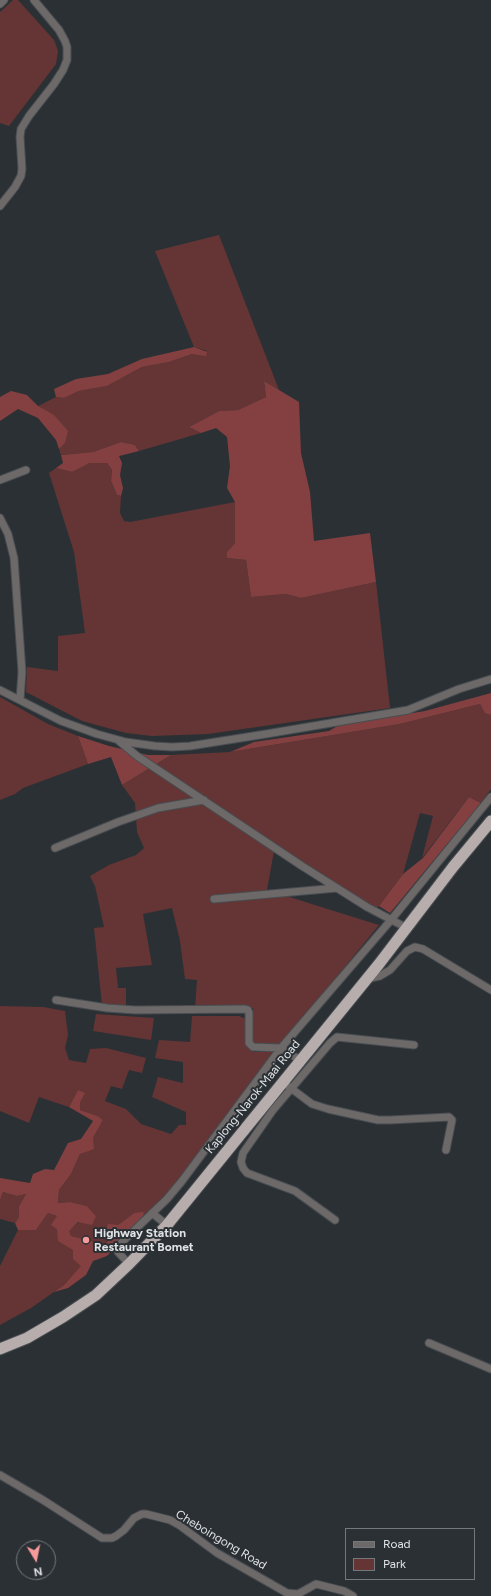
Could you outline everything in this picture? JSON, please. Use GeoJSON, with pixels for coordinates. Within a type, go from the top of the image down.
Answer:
{"type":"FeatureCollection","features":[{"type":"Feature","properties":{"kind":"highway","name":"Kaplong-Narok-Maai Road"},"geometry":{"type":"LineString","coordinates":[[0,1349],[27,1338],[80,1307],[107,1286],[167,1225],[407,928],[453,867],[491,821]]}},
{"type":"Feature","properties":{"kind":"street"},"geometry":{"type":"LineString","coordinates":[[0,4],[4,0]]}},
{"type":"Feature","properties":{"kind":"street"},"geometry":{"type":"LineString","coordinates":[[0,206],[15,187],[21,176],[21,129],[60,74],[67,60],[67,47],[65,41],[34,0]]}},
{"type":"Feature","properties":{"kind":"street"},"geometry":{"type":"LineString","coordinates":[[0,480],[26,470]]}},
{"type":"Feature","properties":{"kind":"street"},"geometry":{"type":"LineString","coordinates":[[0,518],[8,534],[14,558],[22,672],[20,700]]}},
{"type":"Feature","properties":{"kind":"street"},"geometry":{"type":"LineString","coordinates":[[0,690],[61,721],[117,740],[172,747],[190,746],[280,732],[408,710],[459,689],[491,679]]}},
{"type":"Feature","properties":{"kind":"street"},"geometry":{"type":"LineString","coordinates":[[117,740],[137,756],[337,888],[367,907],[407,928]]}},
{"type":"Feature","properties":{"kind":"street"},"geometry":{"type":"LineString","coordinates":[[130,1264],[118,1252],[117,1248],[167,1199],[194,1168],[281,1048],[391,920],[491,797]]}},
{"type":"Feature","properties":{"kind":"street"},"geometry":{"type":"LineString","coordinates":[[55,848],[118,822],[158,808],[204,800]]}},
{"type":"Feature","properties":{"kind":"street"},"geometry":{"type":"LineString","coordinates":[[214,899],[337,888]]}},
{"type":"Feature","properties":{"kind":"street"},"geometry":{"type":"LineString","coordinates":[[366,979],[380,976],[390,970],[407,951],[415,947],[423,949],[491,990]]}},
{"type":"Feature","properties":{"kind":"street"},"geometry":{"type":"LineString","coordinates":[[56,1000],[107,1008],[134,1010],[245,1009],[249,1013],[249,1043],[253,1047],[281,1048],[300,1060]]}},
{"type":"Feature","properties":{"kind":"street"},"geometry":{"type":"LineString","coordinates":[[335,1220],[295,1191],[247,1173],[241,1162],[243,1153],[273,1110],[330,1043],[337,1037],[414,1045]]}},
{"type":"Feature","properties":{"kind":"street"},"geometry":{"type":"LineString","coordinates":[[282,1082],[312,1104],[378,1120],[451,1118],[452,1120],[446,1150]]}},
{"type":"Feature","properties":{"kind":"street"},"geometry":{"type":"LineString","coordinates":[[152,1213],[167,1225]]}},
{"type":"Feature","properties":{"kind":"street"},"geometry":{"type":"LineString","coordinates":[[429,1343],[491,1369]]}},
{"type":"Feature","properties":{"kind":"street","name":"Cheboingong Road"},"geometry":{"type":"LineString","coordinates":[[0,1475],[43,1500],[102,1538],[116,1536],[124,1530],[134,1518],[142,1514],[153,1516],[170,1520],[179,1525],[217,1552],[287,1593],[298,1594],[311,1586],[318,1584],[344,1591],[353,1596]]}},
{"type":"Feature","properties":{"kind":"green space"},"geometry":{"type":"Polygon","coordinates":[[[13,0],[18,0],[54,40],[58,51],[56,64],[9,126],[0,123],[0,12],[13,0]]]}},
{"type":"Feature","properties":{"kind":"green space"},"geometry":{"type":"Polygon","coordinates":[[[219,235],[279,390],[264,381],[266,397],[238,410],[219,411],[189,427],[201,433],[139,451],[135,445],[121,442],[93,452],[61,455],[59,449],[65,443],[38,406],[56,397],[64,398],[79,391],[107,386],[142,367],[169,362],[192,354],[207,351],[194,347],[155,251],[219,235]]]}},
{"type":"Feature","properties":{"kind":"green space"},"geometry":{"type":"Polygon","coordinates":[[[90,463],[107,463],[112,470],[111,481],[117,495],[121,496],[120,513],[124,521],[130,522],[235,502],[235,543],[227,552],[227,558],[246,560],[251,597],[286,594],[301,598],[376,582],[390,708],[208,734],[152,736],[126,733],[82,721],[26,692],[27,667],[58,671],[58,636],[85,633],[74,552],[49,473],[56,468],[72,472],[90,463]]]}},
{"type":"Feature","properties":{"kind":"green space"},"geometry":{"type":"Polygon","coordinates":[[[0,697],[48,724],[78,736],[88,764],[23,788],[15,794],[0,800],[0,697]]]}},
{"type":"Feature","properties":{"kind":"green space"},"geometry":{"type":"Polygon","coordinates":[[[480,704],[485,712],[491,715],[491,789],[481,803],[469,797],[422,858],[433,816],[420,813],[403,874],[379,906],[371,912],[274,851],[267,890],[379,925],[280,1046],[255,1045],[253,1042],[253,1008],[195,1008],[197,980],[185,979],[180,941],[172,908],[143,914],[152,965],[116,968],[118,988],[126,988],[126,1006],[102,1005],[94,928],[104,927],[95,886],[90,876],[109,865],[136,855],[144,848],[137,832],[135,803],[122,785],[171,755],[230,752],[400,724],[480,704]]]}},
{"type":"Feature","properties":{"kind":"green space"},"geometry":{"type":"Polygon","coordinates":[[[0,1006],[43,1007],[65,1011],[68,1035],[65,1048],[69,1060],[86,1063],[90,1049],[106,1048],[146,1058],[142,1073],[129,1070],[122,1089],[111,1086],[105,1101],[126,1109],[141,1124],[171,1134],[179,1125],[186,1125],[186,1112],[152,1097],[158,1077],[183,1083],[183,1062],[155,1058],[159,1040],[190,1042],[192,1016],[239,1016],[246,1019],[248,1047],[253,1052],[274,1052],[166,1196],[142,1219],[134,1213],[118,1225],[102,1248],[92,1241],[71,1236],[68,1231],[79,1222],[96,1216],[87,1206],[70,1202],[58,1203],[59,1190],[71,1174],[80,1154],[93,1138],[103,1120],[98,1116],[80,1110],[78,1090],[69,1107],[39,1097],[29,1123],[0,1111],[0,1006]]]}},
{"type":"Feature","properties":{"kind":"green space"},"geometry":{"type":"Polygon","coordinates":[[[96,1014],[154,1018],[151,1040],[93,1031],[96,1014]]]}},
{"type":"Feature","properties":{"kind":"green space"},"geometry":{"type":"Polygon","coordinates":[[[3,1192],[17,1196],[26,1194],[19,1206],[19,1217],[15,1223],[0,1219],[0,1200],[3,1192]]]}},
{"type":"Feature","properties":{"kind":"green space"},"geometry":{"type":"Polygon","coordinates":[[[48,1213],[57,1216],[57,1228],[73,1250],[82,1266],[64,1285],[31,1308],[0,1325],[0,1266],[18,1230],[36,1230],[48,1213]]]}},
{"type":"Feature","properties":{"kind":"shaded area"},"geometry":{"type":"Polygon","coordinates":[[[194,347],[207,352],[206,356],[192,354],[169,362],[142,367],[107,386],[79,391],[64,398],[56,397],[54,389],[76,379],[108,374],[142,359],[194,347]]]}},
{"type":"Feature","properties":{"kind":"shaded area"},"geometry":{"type":"Polygon","coordinates":[[[264,381],[299,402],[301,453],[310,492],[314,541],[370,533],[376,582],[301,598],[286,594],[251,597],[246,560],[227,558],[227,552],[235,543],[235,502],[227,488],[230,466],[227,437],[216,428],[201,433],[189,427],[219,411],[238,410],[266,397],[264,381]]]}},
{"type":"Feature","properties":{"kind":"shaded area"},"geometry":{"type":"Polygon","coordinates":[[[11,391],[27,395],[38,406],[54,415],[68,431],[65,443],[59,449],[56,440],[38,418],[18,409],[0,421],[0,397],[11,391]]]}},
{"type":"Feature","properties":{"kind":"shaded area"},"geometry":{"type":"Polygon","coordinates":[[[121,442],[135,445],[139,451],[119,456],[122,463],[120,475],[123,488],[121,496],[117,495],[111,481],[112,470],[107,463],[90,463],[72,472],[56,468],[63,463],[61,455],[93,452],[121,442]]]}},
{"type":"Feature","properties":{"kind":"shaded area"},"geometry":{"type":"Polygon","coordinates":[[[491,693],[491,715],[485,713],[480,704],[400,724],[230,752],[254,742],[329,731],[339,725],[425,711],[491,693]]]}},
{"type":"Feature","properties":{"kind":"shaded area"},"geometry":{"type":"Polygon","coordinates":[[[78,736],[109,746],[148,755],[171,755],[122,785],[111,757],[88,764],[78,736]]]}},
{"type":"Feature","properties":{"kind":"shaded area"},"geometry":{"type":"Polygon","coordinates":[[[469,797],[481,803],[390,913],[379,906],[403,874],[423,858],[469,797]]]}},
{"type":"Feature","properties":{"kind":"shaded area"},"geometry":{"type":"Polygon","coordinates":[[[78,1090],[85,1093],[80,1102],[80,1110],[98,1116],[103,1120],[93,1138],[94,1149],[80,1154],[71,1174],[59,1190],[58,1203],[70,1202],[87,1206],[96,1216],[92,1225],[78,1222],[69,1231],[71,1236],[92,1241],[102,1248],[110,1238],[106,1232],[108,1224],[118,1225],[134,1213],[144,1212],[142,1219],[107,1256],[93,1261],[86,1275],[68,1288],[54,1292],[64,1285],[81,1266],[73,1259],[73,1250],[58,1241],[57,1229],[51,1225],[57,1216],[48,1213],[36,1230],[18,1230],[15,1223],[19,1217],[19,1206],[26,1194],[17,1196],[3,1192],[0,1200],[0,1178],[30,1183],[33,1174],[45,1169],[54,1170],[68,1143],[81,1139],[93,1121],[69,1107],[78,1090]]]}},
{"type":"Feature","properties":{"kind":"place","name":"Highway Station Restaurant Bomet"},"geometry":{"type":"Point","coordinates":[86,1240]}}]}
